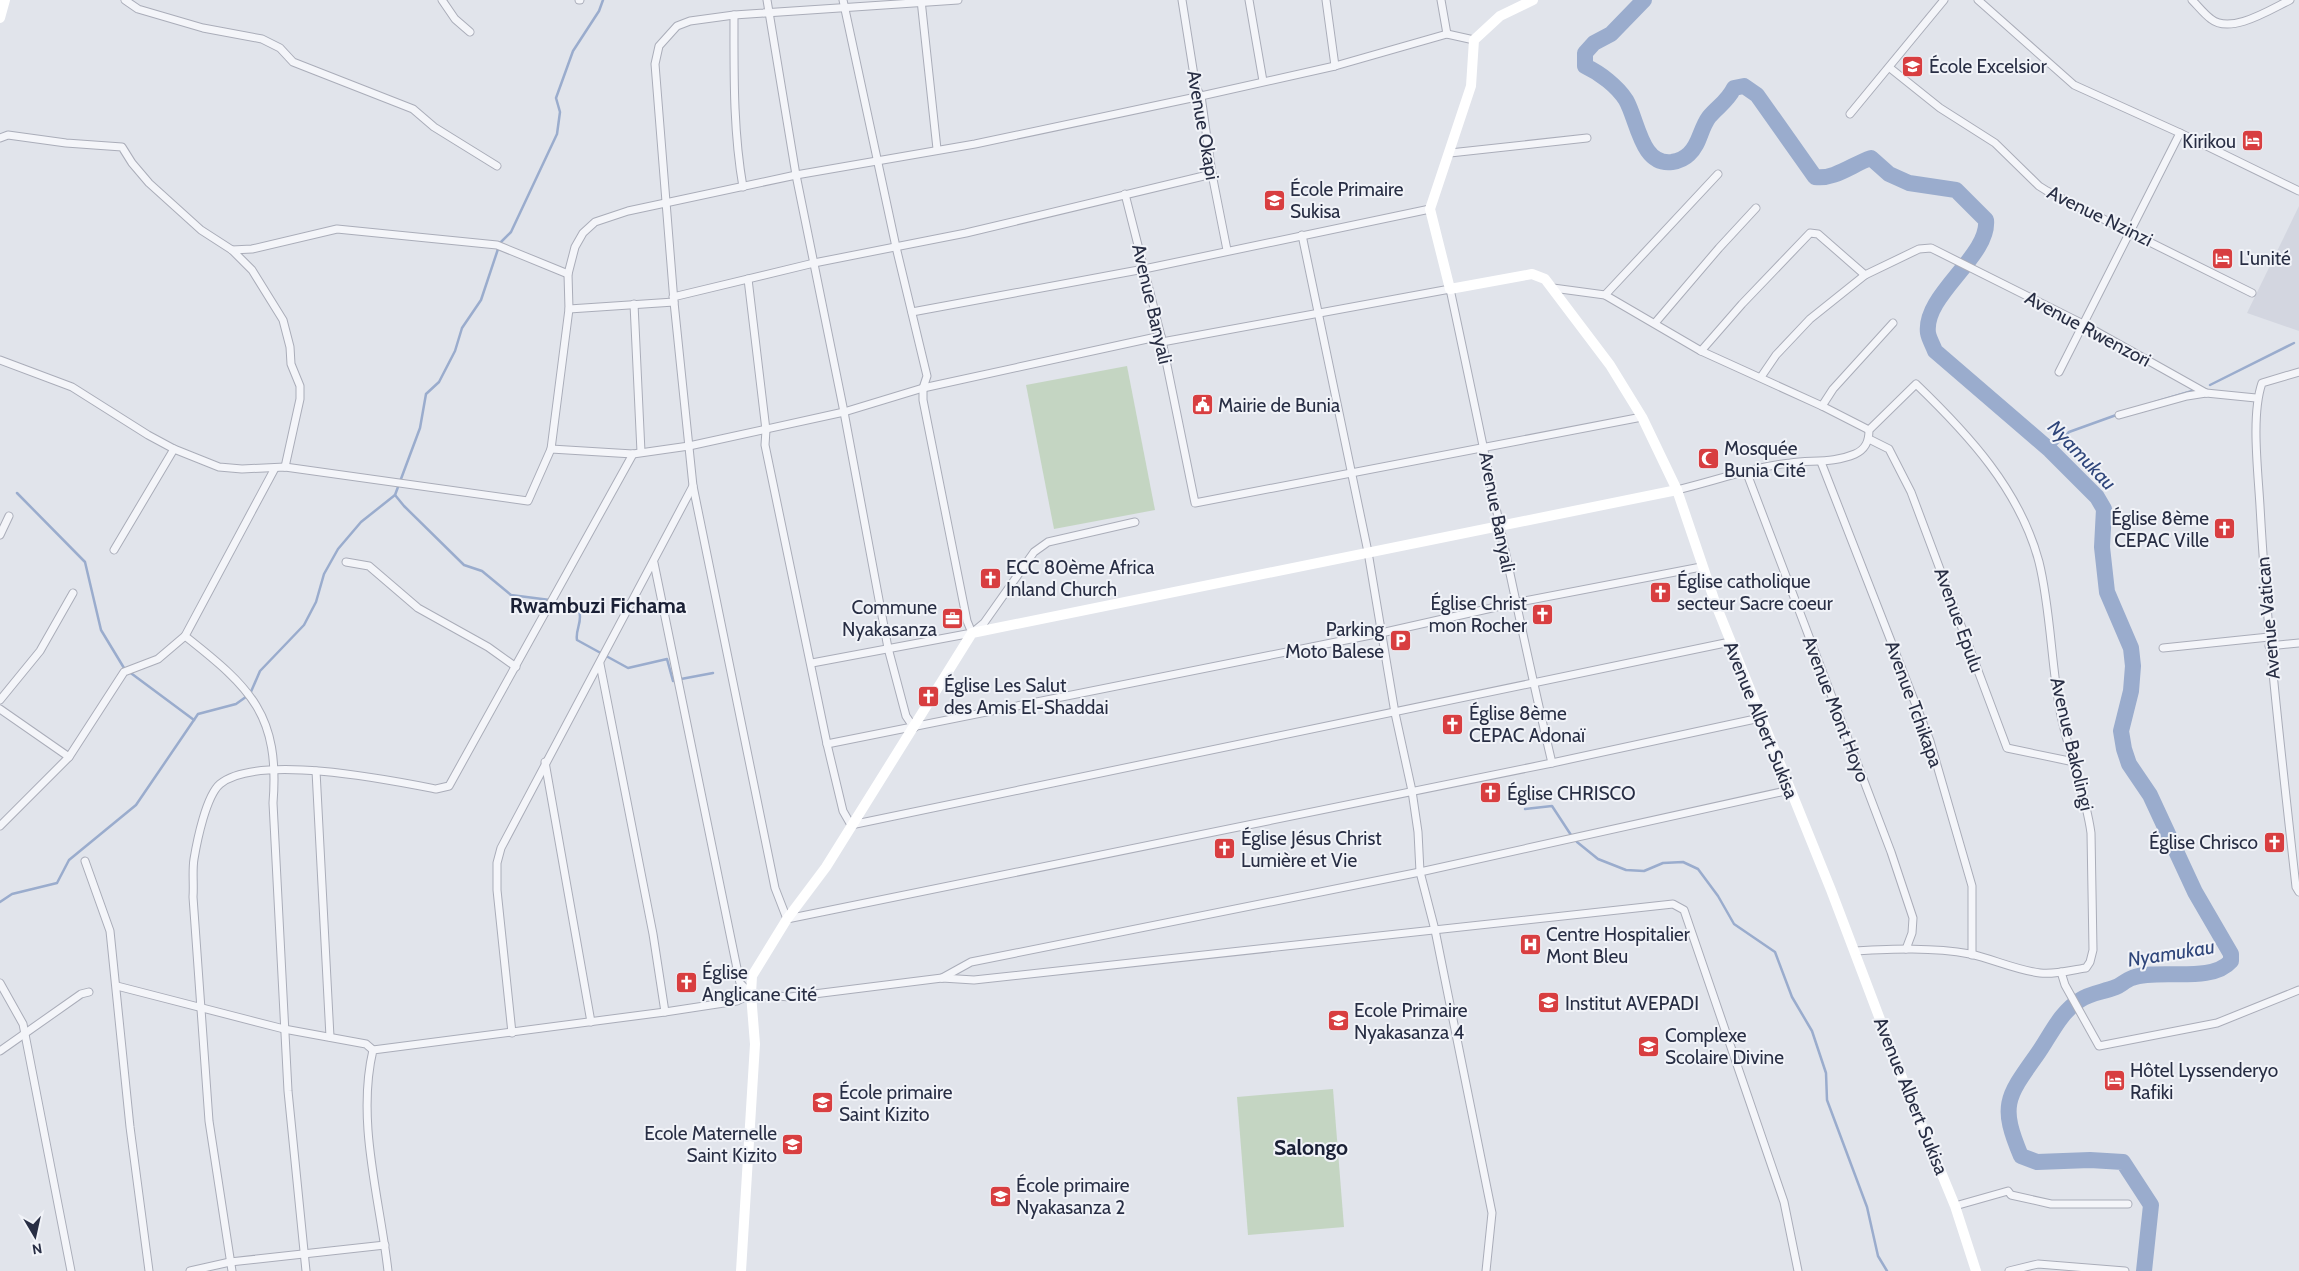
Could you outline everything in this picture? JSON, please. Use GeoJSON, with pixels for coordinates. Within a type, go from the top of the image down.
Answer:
{"type":"FeatureCollection","features":[{"type":"Feature","properties":{"kind":"street"},"geometry":{"type":"LineString","coordinates":[[0,15],[5,0]]}},
{"type":"Feature","properties":{"kind":"street"},"geometry":{"type":"LineString","coordinates":[[125,0],[138,9],[204,28],[262,40],[280,48],[293,62],[413,108],[434,126],[497,166]]}},
{"type":"Feature","properties":{"kind":"street"},"geometry":{"type":"LineString","coordinates":[[442,0],[455,19],[470,32]]}},
{"type":"Feature","properties":{"kind":"street"},"geometry":{"type":"LineString","coordinates":[[767,0],[796,175],[844,412],[888,648],[906,716],[914,728]]}},
{"type":"Feature","properties":{"kind":"street"},"geometry":{"type":"LineString","coordinates":[[787,919],[776,888],[693,486],[665,202],[655,64],[658,46],[677,26],[690,21],[843,3],[958,0]]}},
{"type":"Feature","properties":{"kind":"street","name":"Avenue Okapi"},"geometry":{"type":"LineString","coordinates":[[1182,0],[1196,88],[1201,96],[1212,174],[1227,250]]}},
{"type":"Feature","properties":{"kind":"street"},"geometry":{"type":"LineString","coordinates":[[1249,0],[1263,81]]}},
{"type":"Feature","properties":{"kind":"street"},"geometry":{"type":"LineString","coordinates":[[1326,0],[1335,66]]}},
{"type":"Feature","properties":{"kind":"street"},"geometry":{"type":"LineString","coordinates":[[1441,0],[1447,34]]}},
{"type":"Feature","properties":{"kind":"street"},"geometry":{"type":"LineString","coordinates":[[551,449],[637,453],[689,446],[844,412],[923,388],[1161,339],[1318,314],[1450,289],[1430,209],[1470,86],[1474,40],[1500,16],[1533,0]]}},
{"type":"Feature","properties":{"kind":"street"},"geometry":{"type":"LineString","coordinates":[[1850,114],[1890,68],[1944,0]]}},
{"type":"Feature","properties":{"kind":"street"},"geometry":{"type":"LineString","coordinates":[[1978,0],[2074,85],[2180,132],[2299,191]]}},
{"type":"Feature","properties":{"kind":"street"},"geometry":{"type":"LineString","coordinates":[[2192,0],[2212,21],[2226,24],[2243,22],[2290,0]]}},
{"type":"Feature","properties":{"kind":"street"},"geometry":{"type":"LineString","coordinates":[[921,1],[937,150]]}},
{"type":"Feature","properties":{"kind":"street"},"geometry":{"type":"LineString","coordinates":[[843,3],[896,247],[927,376],[923,388],[923,400],[967,621],[972,633]]}},
{"type":"Feature","properties":{"kind":"street"},"geometry":{"type":"LineString","coordinates":[[734,15],[734,96],[737,152],[743,186]]}},
{"type":"Feature","properties":{"kind":"street"},"geometry":{"type":"LineString","coordinates":[[0,360],[72,387],[174,449],[219,466],[242,469],[285,467],[528,501],[551,449],[569,309],[568,274],[575,247],[583,233],[595,222],[628,211],[665,202],[796,175],[974,144],[1201,96],[1335,66],[1447,34],[1474,40]]}},
{"type":"Feature","properties":{"kind":"street","name":"Avenue Nzinzi"},"geometry":{"type":"LineString","coordinates":[[1890,68],[1940,108],[1995,143],[2039,186],[2130,230],[2252,293]]}},
{"type":"Feature","properties":{"kind":"street"},"geometry":{"type":"LineString","coordinates":[[2059,372],[2180,132]]}},
{"type":"Feature","properties":{"kind":"street"},"geometry":{"type":"LineString","coordinates":[[0,138],[8,135],[66,143],[122,147],[149,184],[201,230],[232,250],[252,270],[266,289],[283,320],[290,347],[291,364],[300,386],[300,399],[285,467]]}},
{"type":"Feature","properties":{"kind":"street"},"geometry":{"type":"LineString","coordinates":[[1450,152],[1587,138]]}},
{"type":"Feature","properties":{"kind":"street"},"geometry":{"type":"LineString","coordinates":[[569,309],[674,299],[748,278],[966,233],[1212,174]]}},
{"type":"Feature","properties":{"kind":"street"},"geometry":{"type":"LineString","coordinates":[[1605,295],[1718,174]]}},
{"type":"Feature","properties":{"kind":"street","name":"Avenue Banyali"},"geometry":{"type":"LineString","coordinates":[[1125,194],[1161,339],[1195,504],[1352,472]]}},
{"type":"Feature","properties":{"kind":"street"},"geometry":{"type":"LineString","coordinates":[[1655,323],[1756,208]]}},
{"type":"Feature","properties":{"kind":"street"},"geometry":{"type":"LineString","coordinates":[[912,312],[1144,269],[1227,250],[1430,209]]}},
{"type":"Feature","properties":{"kind":"street"},"geometry":{"type":"LineString","coordinates":[[232,250],[252,249],[337,229],[500,246],[568,274]]}},
{"type":"Feature","properties":{"kind":"street"},"geometry":{"type":"LineString","coordinates":[[1701,351],[1742,304],[1810,233],[1818,234],[1865,275]]}},
{"type":"Feature","properties":{"kind":"street"},"geometry":{"type":"LineString","coordinates":[[1302,235],[1368,552],[1395,713],[1412,791],[1418,832],[1420,872],[1435,930],[1492,1213],[1486,1271]]}},
{"type":"Feature","properties":{"kind":"street","name":"Avenue Rwenzori"},"geometry":{"type":"LineString","coordinates":[[1760,377],[1776,355],[1810,319],[1865,275],[1920,249],[1931,248],[2083,324],[2206,393]]}},
{"type":"Feature","properties":{"kind":"street","name":"Avenue Albert Sukisa"},"geometry":{"type":"LineString","coordinates":[[1450,289],[1532,274],[1545,279],[1610,365],[1642,417],[1678,490],[1701,567],[1855,951],[1903,1080],[1955,1206],[1976,1271]]}},
{"type":"Feature","properties":{"kind":"street"},"geometry":{"type":"LineString","coordinates":[[748,278],[766,430],[765,445],[812,663],[827,744],[843,811],[851,825]]}},
{"type":"Feature","properties":{"kind":"street"},"geometry":{"type":"LineString","coordinates":[[812,663],[972,633],[1501,524],[1678,490],[1746,471],[1791,462],[1821,462],[1856,454],[1865,448],[1869,439],[1869,430],[1822,406],[1701,351],[1605,295],[1553,288]]}},
{"type":"Feature","properties":{"kind":"street","name":"Avenue Banyali"},"geometry":{"type":"LineString","coordinates":[[1450,289],[1501,524],[1514,602],[1552,763]]}},
{"type":"Feature","properties":{"kind":"street"},"geometry":{"type":"LineString","coordinates":[[232,1271],[209,1121],[194,897],[194,860],[211,795],[220,784],[234,776],[276,770],[351,773],[436,789],[449,786],[637,453],[634,304]]}},
{"type":"Feature","properties":{"kind":"street"},"geometry":{"type":"LineString","coordinates":[[1822,406],[1833,389],[1893,323]]}},
{"type":"Feature","properties":{"kind":"street"},"geometry":{"type":"LineString","coordinates":[[2119,415],[2187,396],[2206,393],[2256,398],[2262,382],[2299,372]]}},
{"type":"Feature","properties":{"kind":"street","name":"Avenue Bakolingi"},"geometry":{"type":"LineString","coordinates":[[1869,430],[1916,384],[1981,451],[2013,500],[2039,563],[2059,706],[2085,798],[2091,833],[2092,950],[2090,962],[2086,968],[2061,972]]}},
{"type":"Feature","properties":{"kind":"street","name":"Avenue Vatican"},"geometry":{"type":"LineString","coordinates":[[2256,398],[2258,475],[2269,646],[2296,886],[2299,892]]}},
{"type":"Feature","properties":{"kind":"street"},"geometry":{"type":"LineString","coordinates":[[1352,472],[1642,417]]}},
{"type":"Feature","properties":{"kind":"street","name":"Avenue Epulu"},"geometry":{"type":"LineString","coordinates":[[1869,439],[1890,449],[1911,492],[2007,748],[2074,762]]}},
{"type":"Feature","properties":{"kind":"street"},"geometry":{"type":"LineString","coordinates":[[114,550],[174,449]]}},
{"type":"Feature","properties":{"kind":"street","name":"Avenue Tchikapa"},"geometry":{"type":"LineString","coordinates":[[1821,462],[1930,741],[1972,886],[1972,955]]}},
{"type":"Feature","properties":{"kind":"street"},"geometry":{"type":"LineString","coordinates":[[0,826],[69,757],[124,672],[158,659],[185,636],[275,468]]}},
{"type":"Feature","properties":{"kind":"street","name":"Avenue Mont Hoyo"},"geometry":{"type":"LineString","coordinates":[[1746,471],[1891,852],[1913,918],[1912,933],[1906,949]]}},
{"type":"Feature","properties":{"kind":"street"},"geometry":{"type":"LineString","coordinates":[[512,1033],[497,890],[497,863],[509,830],[603,659],[693,486]]}},
{"type":"Feature","properties":{"kind":"street"},"geometry":{"type":"LineString","coordinates":[[0,535],[9,516]]}},
{"type":"Feature","properties":{"kind":"street"},"geometry":{"type":"LineString","coordinates":[[741,1271],[755,1044],[751,994],[752,976],[787,919],[826,867],[972,633],[984,623],[1034,552],[1048,542],[1135,522]]}},
{"type":"Feature","properties":{"kind":"street"},"geometry":{"type":"LineString","coordinates":[[346,562],[369,566],[418,608],[488,647],[516,667]]}},
{"type":"Feature","properties":{"kind":"street"},"geometry":{"type":"LineString","coordinates":[[654,563],[740,983],[751,994]]}},
{"type":"Feature","properties":{"kind":"street"},"geometry":{"type":"LineString","coordinates":[[827,744],[1381,633],[1514,602],[1701,567]]}},
{"type":"Feature","properties":{"kind":"street"},"geometry":{"type":"LineString","coordinates":[[0,700],[40,650],[73,593]]}},
{"type":"Feature","properties":{"kind":"street"},"geometry":{"type":"LineString","coordinates":[[185,636],[225,667],[263,716],[270,735],[276,770],[273,803],[288,1091],[306,1271]]}},
{"type":"Feature","properties":{"kind":"street"},"geometry":{"type":"LineString","coordinates":[[2163,648],[2269,638]]}},
{"type":"Feature","properties":{"kind":"street"},"geometry":{"type":"LineString","coordinates":[[851,825],[1730,642]]}},
{"type":"Feature","properties":{"kind":"street"},"geometry":{"type":"LineString","coordinates":[[2269,646],[2299,643]]}},
{"type":"Feature","properties":{"kind":"street"},"geometry":{"type":"LineString","coordinates":[[603,659],[653,934],[665,1012]]}},
{"type":"Feature","properties":{"kind":"street"},"geometry":{"type":"LineString","coordinates":[[0,709],[69,757]]}},
{"type":"Feature","properties":{"kind":"street"},"geometry":{"type":"LineString","coordinates":[[787,919],[1552,763],[1760,718]]}},
{"type":"Feature","properties":{"kind":"street"},"geometry":{"type":"LineString","coordinates":[[545,762],[591,1022]]}},
{"type":"Feature","properties":{"kind":"street"},"geometry":{"type":"LineString","coordinates":[[316,771],[330,1037]]}},
{"type":"Feature","properties":{"kind":"street"},"geometry":{"type":"LineString","coordinates":[[942,978],[971,962],[1420,872],[1790,790]]}},
{"type":"Feature","properties":{"kind":"street"},"geometry":{"type":"LineString","coordinates":[[85,861],[110,931],[130,1128],[149,1271]]}},
{"type":"Feature","properties":{"kind":"street"},"geometry":{"type":"LineString","coordinates":[[117,986],[284,1029],[366,1044],[373,1050],[665,1012],[737,1001],[751,994],[790,997],[942,978],[974,980],[1673,904],[1684,910],[1784,1202],[1798,1271]]}},
{"type":"Feature","properties":{"kind":"street"},"geometry":{"type":"LineString","coordinates":[[1855,951],[1943,950],[1972,955],[2040,973],[2061,972],[2099,1046],[2217,1023],[2299,990]]}},
{"type":"Feature","properties":{"kind":"street"},"geometry":{"type":"LineString","coordinates":[[0,982],[16,1008],[25,1035],[71,1271]]}},
{"type":"Feature","properties":{"kind":"street"},"geometry":{"type":"LineString","coordinates":[[0,1051],[81,994],[90,992]]}},
{"type":"Feature","properties":{"kind":"street"},"geometry":{"type":"LineString","coordinates":[[373,1050],[367,1074],[368,1134],[388,1271]]}},
{"type":"Feature","properties":{"kind":"street"},"geometry":{"type":"LineString","coordinates":[[1955,1206],[2008,1191],[2011,1195],[2051,1204],[2128,1204]]}},
{"type":"Feature","properties":{"kind":"street"},"geometry":{"type":"LineString","coordinates":[[190,1271],[230,1262],[385,1245]]}},
{"type":"Feature","properties":{"kind":"street"},"geometry":{"type":"LineString","coordinates":[[2009,1271],[2038,1264],[2125,1271]]}},
{"type":"Feature","properties":{"kind":"shaded area"},"geometry":{"type":"Polygon","coordinates":[[[2299,206],[2299,331],[2247,313],[2299,206]]]}},
{"type":"Feature","properties":{"kind":"green space"},"geometry":{"type":"Polygon","coordinates":[[[1127,366],[1155,510],[1054,529],[1026,385],[1127,366]]]}},
{"type":"Feature","properties":{"kind":"green space"},"geometry":{"type":"Polygon","coordinates":[[[1333,1089],[1344,1227],[1248,1235],[1237,1097],[1333,1089]]]}},
{"type":"Feature","properties":{"kind":"waterway"},"geometry":{"type":"LineString","coordinates":[[0,902],[12,894],[57,883],[69,860],[136,805],[198,714],[236,704],[250,694],[260,671],[304,625],[316,602],[324,574],[338,549],[361,522],[395,495],[420,428],[426,394],[439,382],[455,351],[462,328],[481,300],[500,243],[511,232],[557,134],[560,112],[556,98],[573,51],[599,11],[603,0]]}},
{"type":"Feature","properties":{"kind":"waterway","name":"Nyamukau"},"geometry":{"type":"LineString","coordinates":[[1644,0],[1611,34],[1594,43],[1585,53],[1585,66],[1608,80],[1626,100],[1642,140],[1653,157],[1662,161],[1672,162],[1687,155],[1693,150],[1709,117],[1734,88],[1744,86],[1757,95],[1815,177],[1836,174],[1871,158],[1889,174],[1909,183],[1956,190],[1986,220],[1984,234],[1978,248],[1936,304],[1929,319],[1928,333],[1930,340],[1935,351],[2050,450],[2097,497],[2104,509],[2102,547],[2107,592],[2131,648],[2133,666],[2131,691],[2121,731],[2124,749],[2129,764],[2150,795],[2195,892],[2231,954],[2231,961],[2222,968],[2211,972],[2143,975],[2080,1000],[2061,1018],[2018,1082],[2009,1103],[2009,1113],[2010,1125],[2021,1156],[2037,1162],[2090,1160],[2123,1162],[2151,1205],[2144,1271]]}},
{"type":"Feature","properties":{"kind":"waterway"},"geometry":{"type":"LineString","coordinates":[[2210,385],[2294,343]]}},
{"type":"Feature","properties":{"kind":"waterway"},"geometry":{"type":"LineString","coordinates":[[2155,402],[2192,391]]}},
{"type":"Feature","properties":{"kind":"waterway"},"geometry":{"type":"LineString","coordinates":[[2050,450],[2069,432],[2119,414]]}},
{"type":"Feature","properties":{"kind":"waterway"},"geometry":{"type":"LineString","coordinates":[[17,493],[85,562],[101,630],[124,668],[194,720]]}},
{"type":"Feature","properties":{"kind":"waterway"},"geometry":{"type":"LineString","coordinates":[[395,495],[464,565],[482,571],[511,595],[550,600],[579,611],[577,640],[628,668],[667,659],[673,681]]}},
{"type":"Feature","properties":{"kind":"waterway"},"geometry":{"type":"LineString","coordinates":[[681,679],[713,673]]}},
{"type":"Feature","properties":{"kind":"waterway"},"geometry":{"type":"LineString","coordinates":[[1525,809],[1552,806],[1571,835]]}},
{"type":"Feature","properties":{"kind":"waterway"},"geometry":{"type":"LineString","coordinates":[[1577,842],[1598,859],[1626,870],[1644,871],[1663,863],[1683,862],[1698,869],[1718,896],[1734,924],[1775,952],[1792,997],[1812,1031],[1826,1073],[1827,1100],[1867,1207],[1878,1256],[1887,1271]]}},
{"type":"Feature","properties":{"kind":"place","name":"École Excelsior"},"geometry":{"type":"Point","coordinates":[1913,66]}},
{"type":"Feature","properties":{"kind":"place","name":"Kirikou"},"geometry":{"type":"Point","coordinates":[2252,141]}},
{"type":"Feature","properties":{"kind":"place","name":"École Primaire Sukisa"},"geometry":{"type":"Point","coordinates":[1274,200]}},
{"type":"Feature","properties":{"kind":"place","name":"L'unité"},"geometry":{"type":"Point","coordinates":[2223,258]}},
{"type":"Feature","properties":{"kind":"place","name":"Mairie de Bunia"},"geometry":{"type":"Point","coordinates":[1202,405]}},
{"type":"Feature","properties":{"kind":"place","name":"Mosquée Bunia Cité"},"geometry":{"type":"Point","coordinates":[1708,459]}},
{"type":"Feature","properties":{"kind":"place","name":"Église 8ème CEPAC Ville"},"geometry":{"type":"Point","coordinates":[2225,529]}},
{"type":"Feature","properties":{"kind":"place","name":"ECC 80ème Africa Inland Church"},"geometry":{"type":"Point","coordinates":[990,578]}},
{"type":"Feature","properties":{"kind":"place","name":"Église catholique secteur Sacre coeur"},"geometry":{"type":"Point","coordinates":[1661,592]}},
{"type":"Feature","properties":{"kind":"place","name":"Église Christ mon Rocher"},"geometry":{"type":"Point","coordinates":[1543,614]}},
{"type":"Feature","properties":{"kind":"place","name":"Commune Nyakasanza"},"geometry":{"type":"Point","coordinates":[953,618]}},
{"type":"Feature","properties":{"kind":"place","name":"Parking Moto Balese"},"geometry":{"type":"Point","coordinates":[1400,640]}},
{"type":"Feature","properties":{"kind":"place","name":"Église Les Salut des Amis El-Shaddai"},"geometry":{"type":"Point","coordinates":[928,696]}},
{"type":"Feature","properties":{"kind":"place","name":"Église 8ème CEPAC Adonaï"},"geometry":{"type":"Point","coordinates":[1453,724]}},
{"type":"Feature","properties":{"kind":"place","name":"Église CHRISCO"},"geometry":{"type":"Point","coordinates":[1491,793]}},
{"type":"Feature","properties":{"kind":"place","name":"Église Chrisco"},"geometry":{"type":"Point","coordinates":[2274,842]}},
{"type":"Feature","properties":{"kind":"place","name":"Église Jésus Christ Lumière et Vie"},"geometry":{"type":"Point","coordinates":[1225,849]}},
{"type":"Feature","properties":{"kind":"place","name":"Centre Hospitalier Mont Bleu"},"geometry":{"type":"Point","coordinates":[1530,945]}},
{"type":"Feature","properties":{"kind":"place","name":"Église Anglicane Cité"},"geometry":{"type":"Point","coordinates":[686,983]}},
{"type":"Feature","properties":{"kind":"place","name":"Institut AVEPADI"},"geometry":{"type":"Point","coordinates":[1549,1003]}},
{"type":"Feature","properties":{"kind":"place","name":"Ecole Primaire Nyakasanza 4"},"geometry":{"type":"Point","coordinates":[1338,1021]}},
{"type":"Feature","properties":{"kind":"place","name":"Complexe Scolaire Divine"},"geometry":{"type":"Point","coordinates":[1649,1046]}},
{"type":"Feature","properties":{"kind":"place","name":"Hôtel Lyssenderyo Rafiki"},"geometry":{"type":"Point","coordinates":[2114,1081]}},
{"type":"Feature","properties":{"kind":"place","name":"École primaire Saint Kizito"},"geometry":{"type":"Point","coordinates":[823,1103]}},
{"type":"Feature","properties":{"kind":"place","name":"Ecole Maternelle Saint Kizito"},"geometry":{"type":"Point","coordinates":[793,1144]}},
{"type":"Feature","properties":{"kind":"place","name":"École primaire Nyakasanza 2"},"geometry":{"type":"Point","coordinates":[1000,1196]}},
{"type":"Feature","properties":{"kind":"district","name":"Rwambuzi Fichama"},"geometry":{"type":"Point","coordinates":[598,605]}},
{"type":"Feature","properties":{"kind":"district","name":"Salongo"},"geometry":{"type":"Point","coordinates":[1311,1147]}}]}
